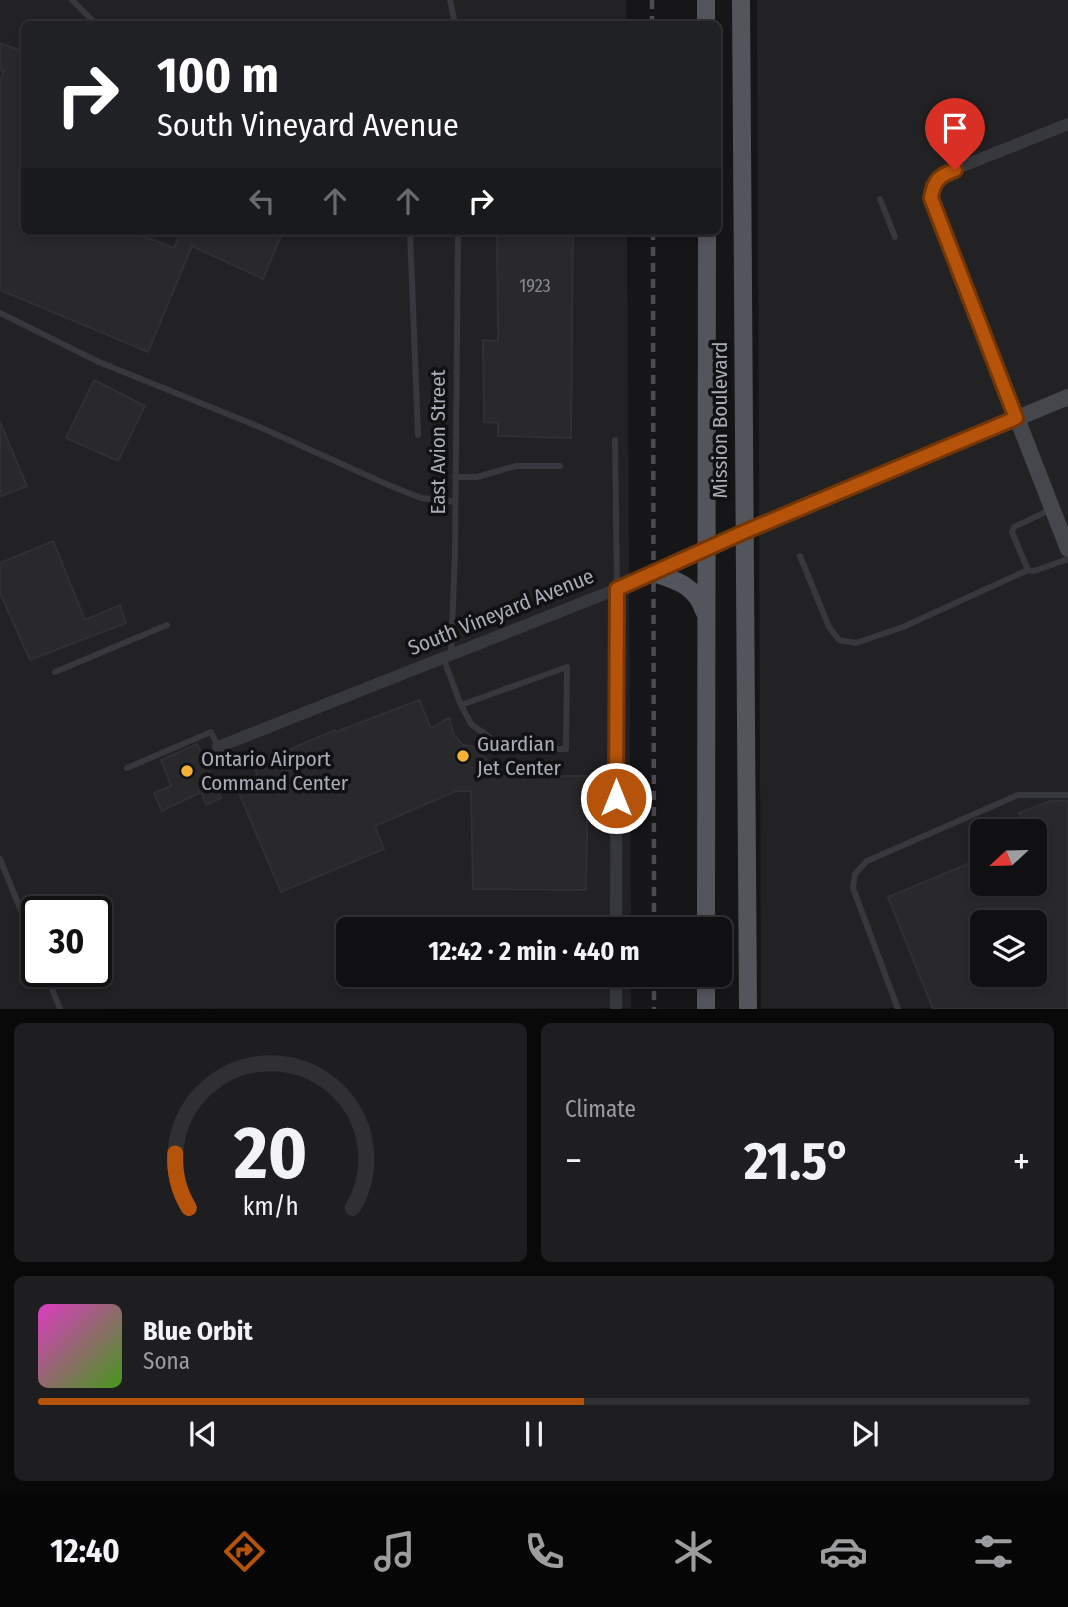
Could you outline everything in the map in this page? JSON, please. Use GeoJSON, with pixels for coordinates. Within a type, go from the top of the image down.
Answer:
{"type":"FeatureCollection","features":[{"type":"Feature","properties":{"kind":"main road"},"geometry":{"type":"LineString","coordinates":[[706,0],[706,21]]}},
{"type":"Feature","properties":{"kind":"main road","name":"Mission Boulevard"},"geometry":{"type":"LineString","coordinates":[[741,0],[748,1009]]}},
{"type":"Feature","properties":{"kind":"main road","name":"Mission Boulevard"},"geometry":{"type":"LineString","coordinates":[[706,917],[707,235]]}},
{"type":"Feature","properties":{"kind":"main road"},"geometry":{"type":"LineString","coordinates":[[654,573],[675,580],[696,593],[705,617]]}},
{"type":"Feature","properties":{"kind":"main road"},"geometry":{"type":"LineString","coordinates":[[706,987],[706,1009]]}},
{"type":"Feature","properties":{"kind":"street"},"geometry":{"type":"LineString","coordinates":[[1068,124],[940,176],[933,186],[931,198],[1068,549]]}},
{"type":"Feature","properties":{"kind":"street","name":"South Vineyard Avenue"},"geometry":{"type":"LineString","coordinates":[[218,747],[617,589],[744,532],[1068,397]]}},
{"type":"Feature","properties":{"kind":"street"},"geometry":{"type":"LineString","coordinates":[[616,917],[617,589]]}},
{"type":"Feature","properties":{"kind":"street"},"geometry":{"type":"LineString","coordinates":[[616,987],[616,1009]]}},
{"type":"Feature","properties":{"kind":"lane"},"geometry":{"type":"LineString","coordinates":[[72,0],[93,21]]}},
{"type":"Feature","properties":{"kind":"lane"},"geometry":{"type":"LineString","coordinates":[[450,0],[454,21]]}},
{"type":"Feature","properties":{"kind":"lane"},"geometry":{"type":"LineString","coordinates":[[880,199],[895,237]]}},
{"type":"Feature","properties":{"kind":"lane"},"geometry":{"type":"LineString","coordinates":[[410,235],[418,435]]}},
{"type":"Feature","properties":{"kind":"lane","name":"East Avion Street"},"geometry":{"type":"LineString","coordinates":[[447,656],[455,502],[458,235]]}},
{"type":"Feature","properties":{"kind":"lane"},"geometry":{"type":"LineString","coordinates":[[0,313],[99,362],[261,428],[386,484],[421,498],[455,502]]}},
{"type":"Feature","properties":{"kind":"lane"},"geometry":{"type":"LineString","coordinates":[[615,440],[617,589]]}},
{"type":"Feature","properties":{"kind":"lane"},"geometry":{"type":"LineString","coordinates":[[455,477],[477,477],[506,467],[560,466]]}},
{"type":"Feature","properties":{"kind":"lane"},"geometry":{"type":"LineString","coordinates":[[1028,570],[1012,532],[1014,527],[1052,509]]}},
{"type":"Feature","properties":{"kind":"lane"},"geometry":{"type":"LineString","coordinates":[[800,556],[829,627],[839,640],[856,643],[903,627],[1028,570],[1034,571],[1068,559]]}},
{"type":"Feature","properties":{"kind":"lane"},"geometry":{"type":"LineString","coordinates":[[55,672],[167,625]]}},
{"type":"Feature","properties":{"kind":"lane"},"geometry":{"type":"LineString","coordinates":[[447,656],[461,705],[471,724],[506,749],[566,748],[567,667],[461,705]]}},
{"type":"Feature","properties":{"kind":"lane"},"geometry":{"type":"LineString","coordinates":[[127,768],[212,732],[218,747]]}},
{"type":"Feature","properties":{"kind":"lane"},"geometry":{"type":"LineString","coordinates":[[898,1009],[853,888],[855,874],[867,861],[1018,794],[1068,794]]}},
{"type":"Feature","properties":{"kind":"lane"},"geometry":{"type":"LineString","coordinates":[[0,859],[21,911]]}},
{"type":"Feature","properties":{"kind":"lane"},"geometry":{"type":"LineString","coordinates":[[52,987],[61,1009]]}},
{"type":"Feature","properties":{"kind":"shaded area"},"geometry":{"type":"Polygon","coordinates":[[[0,0],[626,0],[626,21],[21,21],[21,235],[627,235],[631,917],[336,917],[336,987],[631,987],[631,1008],[0,1009],[0,0]]]}},
{"type":"Feature","properties":{"kind":"shaded area"},"geometry":{"type":"Polygon","coordinates":[[[757,0],[1068,0],[1068,1008],[761,1008],[757,0]]]}},
{"type":"Feature","properties":{"kind":"building"},"geometry":{"type":"Polygon","coordinates":[[[0,43],[21,51],[21,235],[140,235],[174,248],[179,235],[281,235],[263,279],[192,246],[148,352],[0,290],[0,81],[4,71],[0,70],[0,43]]]}},
{"type":"Feature","properties":{"kind":"building"},"geometry":{"type":"Polygon","coordinates":[[[497,235],[573,235],[571,438],[498,436],[498,423],[484,422],[483,340],[498,341],[497,235]]]}},
{"type":"Feature","properties":{"kind":"building"},"geometry":{"type":"Polygon","coordinates":[[[94,380],[145,406],[118,461],[66,438],[94,380]]]}},
{"type":"Feature","properties":{"kind":"building"},"geometry":{"type":"Polygon","coordinates":[[[0,422],[27,486],[0,497],[0,422]]]}},
{"type":"Feature","properties":{"kind":"building"},"geometry":{"type":"Polygon","coordinates":[[[53,541],[85,620],[120,605],[126,623],[30,660],[0,593],[0,563],[53,541]]]}},
{"type":"Feature","properties":{"kind":"building"},"geometry":{"type":"Polygon","coordinates":[[[419,700],[431,728],[449,718],[454,735],[463,745],[472,746],[493,766],[493,776],[588,776],[586,890],[473,889],[471,791],[456,791],[375,826],[384,849],[281,892],[236,786],[258,777],[253,765],[335,730],[336,732],[419,700]]]}},
{"type":"Feature","properties":{"kind":"building","name":"Ontario Airport Command Center"},"geometry":{"type":"Polygon","coordinates":[[[197,744],[221,798],[206,805],[201,792],[162,811],[154,793],[171,786],[161,760],[197,744]]]}},
{"type":"Feature","properties":{"kind":"building"},"geometry":{"type":"Polygon","coordinates":[[[1050,801],[1067,801],[1068,1009],[933,1009],[888,897],[970,863],[970,896],[1047,896],[1047,819],[1022,819],[1019,813],[1050,801]]]}},
{"type":"Feature","properties":{"kind":"railway"},"geometry":{"type":"LineString","coordinates":[[652,0],[652,21]]}},
{"type":"Feature","properties":{"kind":"railway"},"geometry":{"type":"LineString","coordinates":[[653,235],[654,917]]}},
{"type":"Feature","properties":{"kind":"railway"},"geometry":{"type":"LineString","coordinates":[[654,987],[654,1009]]}},
{"type":"Feature","properties":{"kind":"place","name":"Guardian Jet Center"},"geometry":{"type":"Point","coordinates":[463,756]}},
{"type":"Feature","properties":{"kind":"place","name":"Ontario Airport Command Center"},"geometry":{"type":"Point","coordinates":[187,771]}},
{"type":"Feature","properties":{"kind":"route"},"geometry":{"type":"LineString","coordinates":[[616,798],[617,589],[744,532],[1016,418],[931,198],[933,186],[940,176],[955,170]]}}]}
